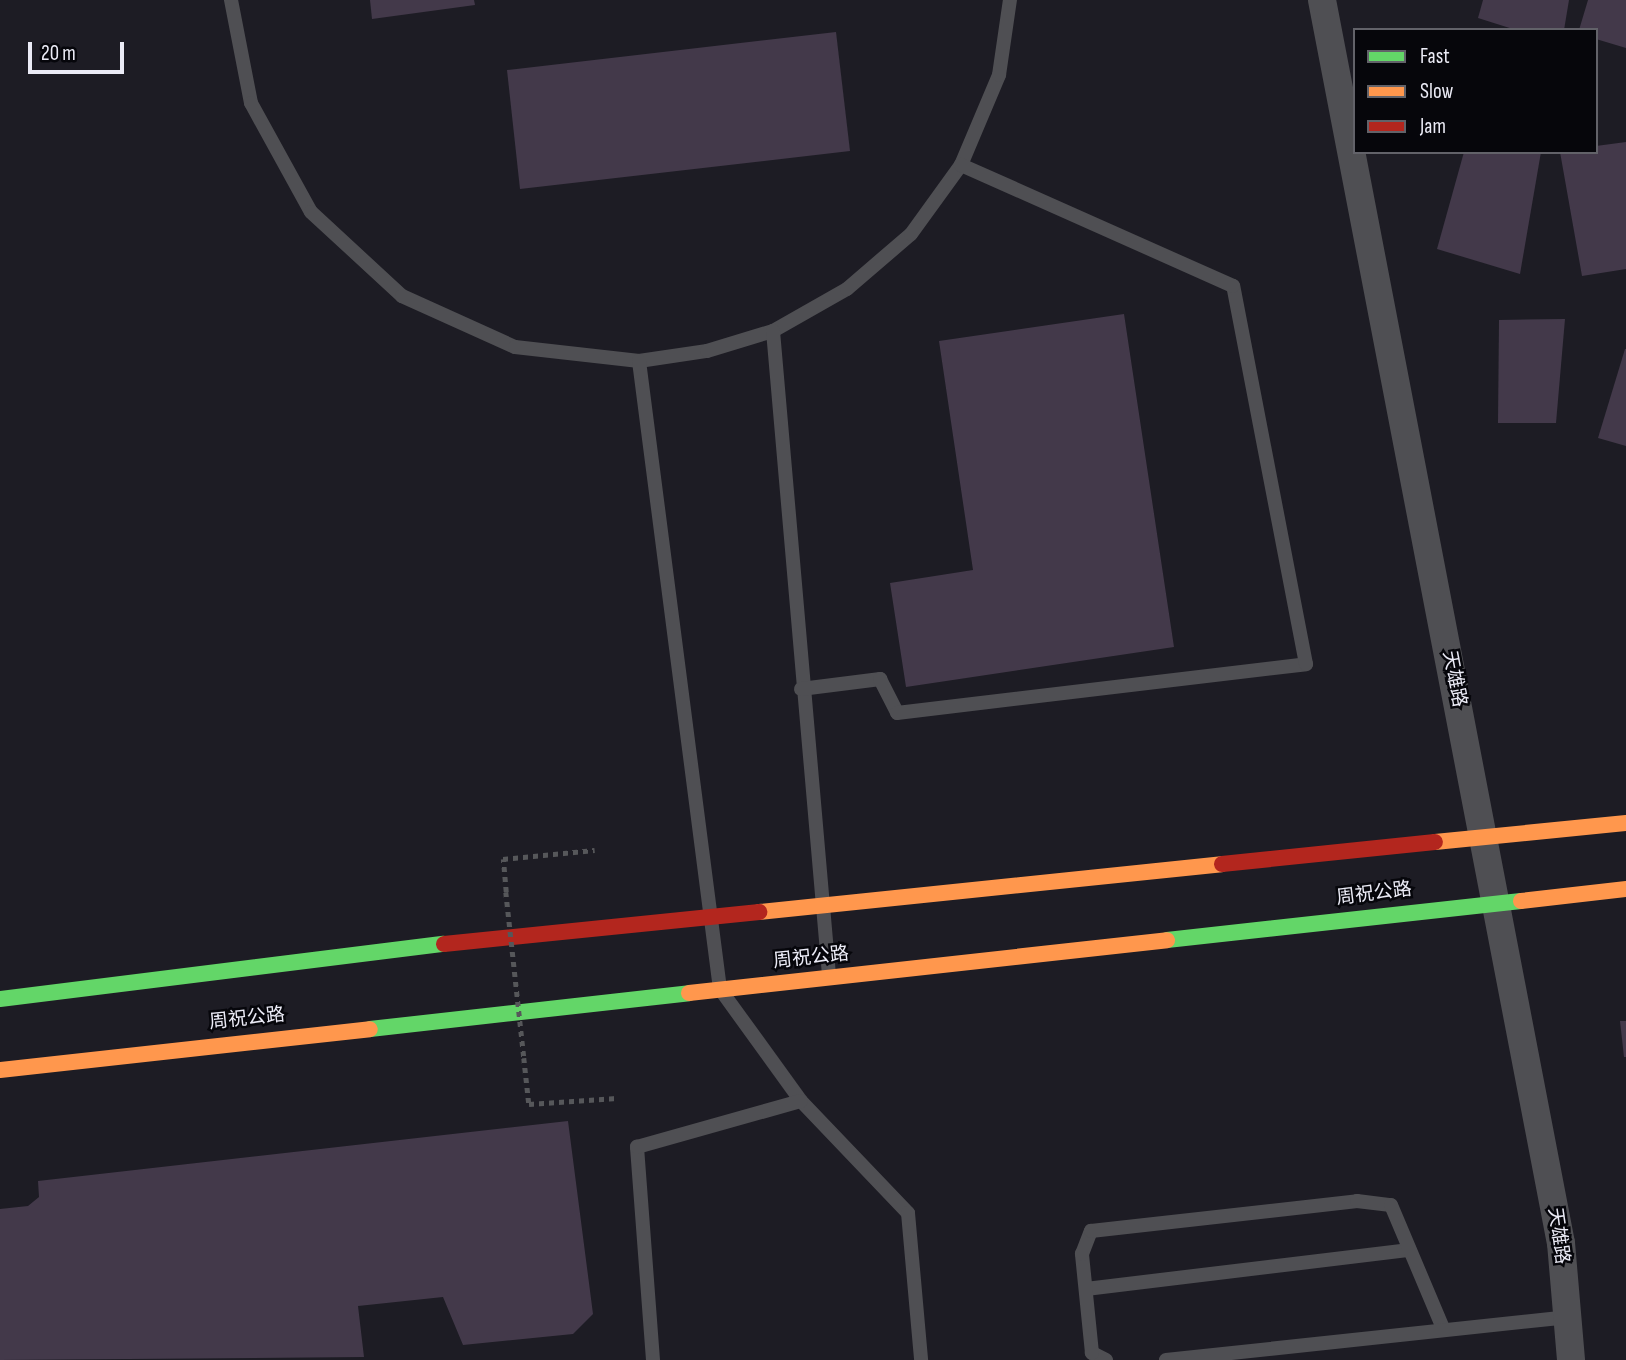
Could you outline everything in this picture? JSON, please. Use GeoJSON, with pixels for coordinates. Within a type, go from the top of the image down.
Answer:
{"type":"FeatureCollection","features":[{"type":"Feature","properties":{"kind":"street","name":"天雄路"},"geometry":{"type":"LineString","coordinates":[[1322,0],[1485,838],[1560,1242],[1571,1360]]}},
{"type":"Feature","properties":{"kind":"street"},"geometry":{"type":"LineString","coordinates":[[0,999],[285,960],[1626,823]]}},
{"type":"Feature","properties":{"kind":"street","name":"周祝公路"},"geometry":{"type":"LineString","coordinates":[[0,1069],[1497,901],[1626,889]]}},
{"type":"Feature","properties":{"kind":"lane"},"geometry":{"type":"LineString","coordinates":[[231,0],[251,103],[311,212],[402,296],[515,347],[639,361],[707,352],[773,331],[847,289],[893,250],[961,165],[999,75],[1010,0]]}},
{"type":"Feature","properties":{"kind":"lane"},"geometry":{"type":"LineString","coordinates":[[801,690],[880,679],[897,713],[1306,664],[1233,286],[961,165]]}},
{"type":"Feature","properties":{"kind":"lane"},"geometry":{"type":"LineString","coordinates":[[773,331],[801,690],[830,977]]}},
{"type":"Feature","properties":{"kind":"lane"},"geometry":{"type":"LineString","coordinates":[[639,361],[706,917],[720,989],[801,1101],[908,1213],[921,1360]]}},
{"type":"Feature","properties":{"kind":"lane"},"geometry":{"type":"LineString","coordinates":[[653,1360],[637,1147],[801,1101]]}},
{"type":"Feature","properties":{"kind":"lane"},"geometry":{"type":"LineString","coordinates":[[1106,1360],[1092,1353],[1082,1254],[1091,1231],[1357,1200],[1391,1205],[1443,1328]]}},
{"type":"Feature","properties":{"kind":"lane"},"geometry":{"type":"LineString","coordinates":[[1086,1289],[1410,1250]]}},
{"type":"Feature","properties":{"kind":"lane"},"geometry":{"type":"LineString","coordinates":[[1166,1360],[1443,1328],[1567,1317]]}},
{"type":"Feature","properties":{"kind":"path"},"geometry":{"type":"LineString","coordinates":[[595,850],[503,859],[529,1104],[617,1098]]}},
{"type":"Feature","properties":{"kind":"building"},"geometry":{"type":"Polygon","coordinates":[[[370,0],[474,0],[475,5],[372,19],[370,0]]]}},
{"type":"Feature","properties":{"kind":"building"},"geometry":{"type":"Polygon","coordinates":[[[1483,0],[1569,0],[1564,28],[1510,28],[1478,18],[1483,0]]]}},
{"type":"Feature","properties":{"kind":"building"},"geometry":{"type":"Polygon","coordinates":[[[1588,0],[1626,0],[1626,48],[1598,40],[1598,28],[1580,28],[1588,0]]]}},
{"type":"Feature","properties":{"kind":"building"},"geometry":{"type":"Polygon","coordinates":[[[836,32],[850,151],[520,189],[507,70],[836,32]]]}},
{"type":"Feature","properties":{"kind":"building"},"geometry":{"type":"Polygon","coordinates":[[[1626,142],[1626,269],[1582,276],[1560,154],[1598,154],[1598,146],[1626,142]]]}},
{"type":"Feature","properties":{"kind":"building"},"geometry":{"type":"Polygon","coordinates":[[[1463,154],[1541,154],[1520,274],[1437,249],[1463,154]]]}},
{"type":"Feature","properties":{"kind":"building"},"geometry":{"type":"Polygon","coordinates":[[[1124,314],[1174,647],[906,687],[890,583],[973,570],[939,341],[1124,314]]]}},
{"type":"Feature","properties":{"kind":"building"},"geometry":{"type":"Polygon","coordinates":[[[1565,319],[1556,423],[1498,423],[1499,320],[1565,319]]]}},
{"type":"Feature","properties":{"kind":"building"},"geometry":{"type":"Polygon","coordinates":[[[1626,349],[1626,446],[1598,438],[1626,349]]]}},
{"type":"Feature","properties":{"kind":"building"},"geometry":{"type":"Polygon","coordinates":[[[1620,1021],[1626,1021],[1626,1057],[1624,1057],[1620,1021]]]}},
{"type":"Feature","properties":{"kind":"building"},"geometry":{"type":"Polygon","coordinates":[[[568,1121],[593,1314],[573,1334],[463,1345],[443,1297],[358,1306],[364,1357],[0,1360],[0,1209],[28,1206],[39,1197],[38,1181],[568,1121]]]}},
{"type":"Feature","properties":{"kind":"traffic: fast"},"geometry":{"type":"LineString","coordinates":[[1167,940],[1521,901]]}},
{"type":"Feature","properties":{"kind":"traffic: fast"},"geometry":{"type":"LineString","coordinates":[[0,999],[444,944]]}},
{"type":"Feature","properties":{"kind":"traffic: fast"},"geometry":{"type":"LineString","coordinates":[[370,1029],[689,993]]}},
{"type":"Feature","properties":{"kind":"traffic: slow"},"geometry":{"type":"LineString","coordinates":[[1435,842],[1626,823]]}},
{"type":"Feature","properties":{"kind":"traffic: slow"},"geometry":{"type":"LineString","coordinates":[[759,912],[1222,864]]}},
{"type":"Feature","properties":{"kind":"traffic: slow"},"geometry":{"type":"LineString","coordinates":[[1521,901],[1626,889]]}},
{"type":"Feature","properties":{"kind":"traffic: slow"},"geometry":{"type":"LineString","coordinates":[[689,993],[1167,940]]}},
{"type":"Feature","properties":{"kind":"traffic: slow"},"geometry":{"type":"LineString","coordinates":[[0,1070],[370,1029]]}},
{"type":"Feature","properties":{"kind":"traffic: jam"},"geometry":{"type":"LineString","coordinates":[[1222,864],[1435,842]]}},
{"type":"Feature","properties":{"kind":"traffic: jam"},"geometry":{"type":"LineString","coordinates":[[444,944],[759,912]]}}]}
